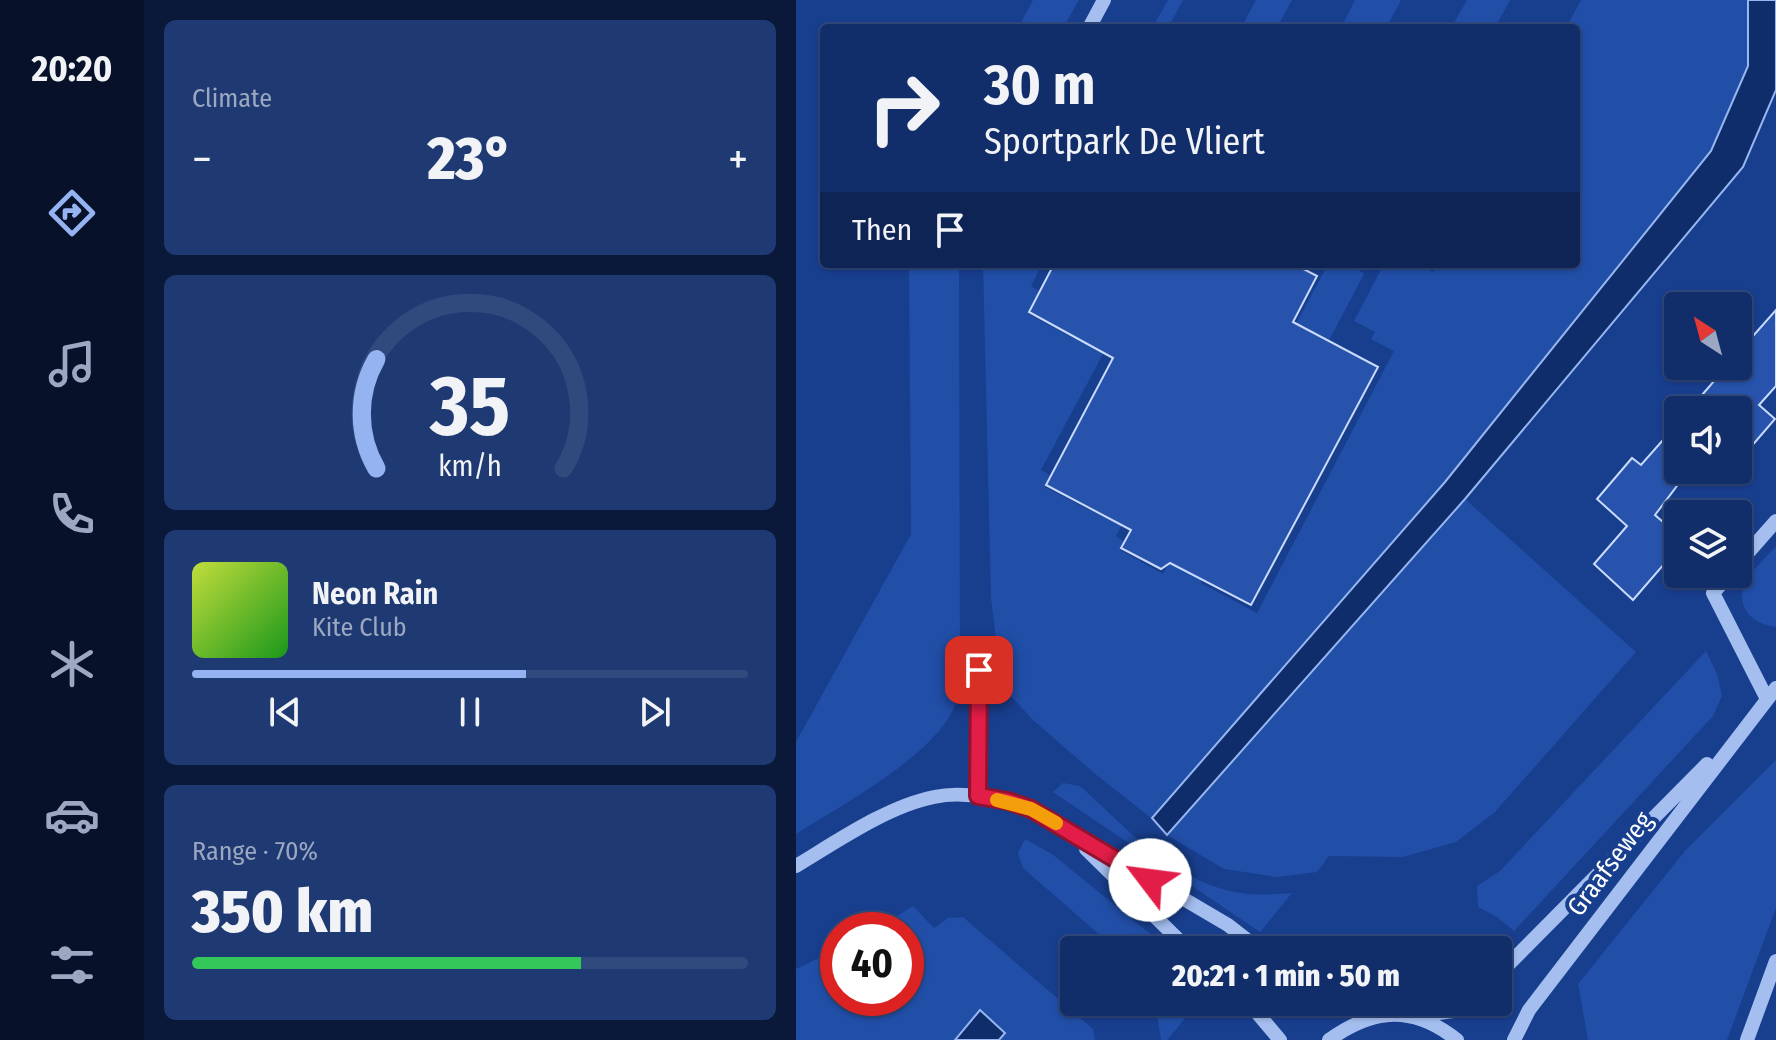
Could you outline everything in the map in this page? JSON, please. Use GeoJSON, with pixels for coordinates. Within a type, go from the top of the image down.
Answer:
{"type":"FeatureCollection","features":[{"type":"Feature","properties":{"kind":"street"},"geometry":{"type":"LineString","coordinates":[[1091,24],[1104,0]]}},
{"type":"Feature","properties":{"kind":"street"},"geometry":{"type":"LineString","coordinates":[[1752,548],[1776,521]]}},
{"type":"Feature","properties":{"kind":"street","name":"Graafseweg"},"geometry":{"type":"LineString","coordinates":[[1514,1040],[1529,1010],[1546,987],[1772,693],[1713,593],[1717,588]]}},
{"type":"Feature","properties":{"kind":"street"},"geometry":{"type":"LineString","coordinates":[[978,796],[979,670]]}},
{"type":"Feature","properties":{"kind":"street","name":"Graafseweg"},"geometry":{"type":"LineString","coordinates":[[1512,961],[1749,721]]}},
{"type":"Feature","properties":{"kind":"street"},"geometry":{"type":"LineString","coordinates":[[796,866],[910,804],[936,796],[978,796],[1031,809],[1242,936]]}},
{"type":"Feature","properties":{"kind":"street"},"geometry":{"type":"LineString","coordinates":[[1072,835],[1175,936]]}},
{"type":"Feature","properties":{"kind":"street"},"geometry":{"type":"LineString","coordinates":[[1747,1040],[1776,961]]}},
{"type":"Feature","properties":{"kind":"street"},"geometry":{"type":"LineString","coordinates":[[1260,1016],[1280,1040]]}},
{"type":"Feature","properties":{"kind":"street"},"geometry":{"type":"LineString","coordinates":[[1329,1040],[1348,1026],[1374,1016]]}},
{"type":"Feature","properties":{"kind":"street"},"geometry":{"type":"LineString","coordinates":[[1412,1016],[1439,1026],[1457,1040]]}},
{"type":"Feature","properties":{"kind":"shaded area"},"geometry":{"type":"Polygon","coordinates":[[[1033,0],[1079,0],[1065,24],[1020,24],[1033,0]]]}},
{"type":"Feature","properties":{"kind":"shaded area"},"geometry":{"type":"Polygon","coordinates":[[[1168,0],[1183,0],[1170,24],[1154,24],[1168,0]]]}},
{"type":"Feature","properties":{"kind":"shaded area"},"geometry":{"type":"Polygon","coordinates":[[[1256,0],[1292,0],[1279,24],[1243,24],[1256,0]]]}},
{"type":"Feature","properties":{"kind":"shaded area"},"geometry":{"type":"Polygon","coordinates":[[[1355,0],[1401,0],[1388,24],[1343,24],[1355,0]]]}},
{"type":"Feature","properties":{"kind":"shaded area"},"geometry":{"type":"Polygon","coordinates":[[[1467,0],[1510,0],[1497,24],[1453,24],[1467,0]]]}},
{"type":"Feature","properties":{"kind":"shaded area"},"geometry":{"type":"Polygon","coordinates":[[[1581,0],[1748,0],[1748,66],[1711,151],[1445,482],[1151,818],[1033,720],[1009,694],[1000,673],[991,598],[983,268],[1040,268],[1031,286],[1039,291],[1028,314],[1073,338],[1111,268],[1149,268],[1041,470],[1050,475],[1045,487],[1089,510],[1219,268],[1259,268],[1116,536],[1123,541],[1120,550],[1163,574],[1326,268],[1356,268],[1364,274],[1201,583],[1257,613],[1394,351],[1371,339],[1375,332],[1354,321],[1382,268],[1426,268],[1433,272],[1436,268],[1580,268],[1580,24],[1568,24],[1581,0]]]}},
{"type":"Feature","properties":{"kind":"shaded area"},"geometry":{"type":"Polygon","coordinates":[[[1748,0],[1776,0],[1776,90],[1743,167],[1465,499],[1167,835],[1152,818],[1445,482],[1711,151],[1748,66],[1748,0]]]}},
{"type":"Feature","properties":{"kind":"shaded area"},"geometry":{"type":"Polygon","coordinates":[[[909,268],[959,268],[960,661],[957,699],[948,719],[912,757],[863,793],[796,834],[796,742],[911,534],[909,268]]]}},
{"type":"Feature","properties":{"kind":"shaded area"},"geometry":{"type":"Polygon","coordinates":[[[1465,499],[1636,652],[1495,812],[1456,842],[1403,857],[1329,856],[1317,872],[1277,877],[1224,869],[1167,835],[1465,499]]]}},
{"type":"Feature","properties":{"kind":"shaded area"},"geometry":{"type":"Polygon","coordinates":[[[1776,546],[1775,627],[1749,615],[1743,602],[1743,588],[1752,588],[1755,568],[1776,546]]]}},
{"type":"Feature","properties":{"kind":"shaded area"},"geometry":{"type":"Polygon","coordinates":[[[1706,651],[1717,674],[1722,696],[1713,716],[1514,931],[1478,907],[1477,886],[1500,871],[1706,651]]]}},
{"type":"Feature","properties":{"kind":"shaded area"},"geometry":{"type":"Polygon","coordinates":[[[1776,760],[1776,908],[1727,1040],[1588,1040],[1578,984],[1685,851],[1776,760]]]}},
{"type":"Feature","properties":{"kind":"shaded area"},"geometry":{"type":"Polygon","coordinates":[[[1063,783],[1080,786],[1156,854],[1199,880],[1248,894],[1292,893],[1260,932],[1053,792],[1063,783]]]}},
{"type":"Feature","properties":{"kind":"shaded area"},"geometry":{"type":"Polygon","coordinates":[[[1025,839],[1052,854],[1153,936],[1101,936],[1023,868],[1018,853],[1025,839]]]}},
{"type":"Feature","properties":{"kind":"shaded area"},"geometry":{"type":"Polygon","coordinates":[[[913,906],[919,912],[904,912],[913,906]]]}},
{"type":"Feature","properties":{"kind":"shaded area"},"geometry":{"type":"Polygon","coordinates":[[[963,917],[1060,1001],[1060,1016],[1078,1016],[1093,1029],[1095,1040],[796,1040],[796,969],[820,958],[820,1016],[924,1016],[924,918],[934,928],[948,918],[963,917]]]}},
{"type":"Feature","properties":{"kind":"shaded area"},"geometry":{"type":"Polygon","coordinates":[[[980,1010],[1005,1033],[999,1040],[955,1040],[980,1010]]]}},
{"type":"Feature","properties":{"kind":"shaded area"},"geometry":{"type":"Polygon","coordinates":[[[1157,1016],[1187,1016],[1167,1040],[1161,1040],[1157,1016]]]}},
{"type":"Feature","properties":{"kind":"building"},"geometry":{"type":"Polygon","coordinates":[[[1052,268],[1302,268],[1317,276],[1293,322],[1378,367],[1251,605],[1170,563],[1161,569],[1121,548],[1131,530],[1046,485],[1113,358],[1029,312],[1052,268]]]}},
{"type":"Feature","properties":{"kind":"building"},"geometry":{"type":"Polygon","coordinates":[[[1776,310],[1776,386],[1759,405],[1775,419],[1752,446],[1752,396],[1701,396],[1715,380],[1752,380],[1752,337],[1776,310]]]}},
{"type":"Feature","properties":{"kind":"building"},"geometry":{"type":"Polygon","coordinates":[[[1664,439],[1664,484],[1678,484],[1655,515],[1664,523],[1664,564],[1633,600],[1594,564],[1627,526],[1597,499],[1632,458],[1641,465],[1664,439]]]}},
{"type":"Feature","properties":{"kind":"slow traffic"},"geometry":{"type":"LineString","coordinates":[[997,800],[1031,809],[1056,823]]}},
{"type":"Feature","properties":{"kind":"route"},"geometry":{"type":"LineString","coordinates":[[979,670],[978,796],[1031,809],[1150,880]]}}]}
